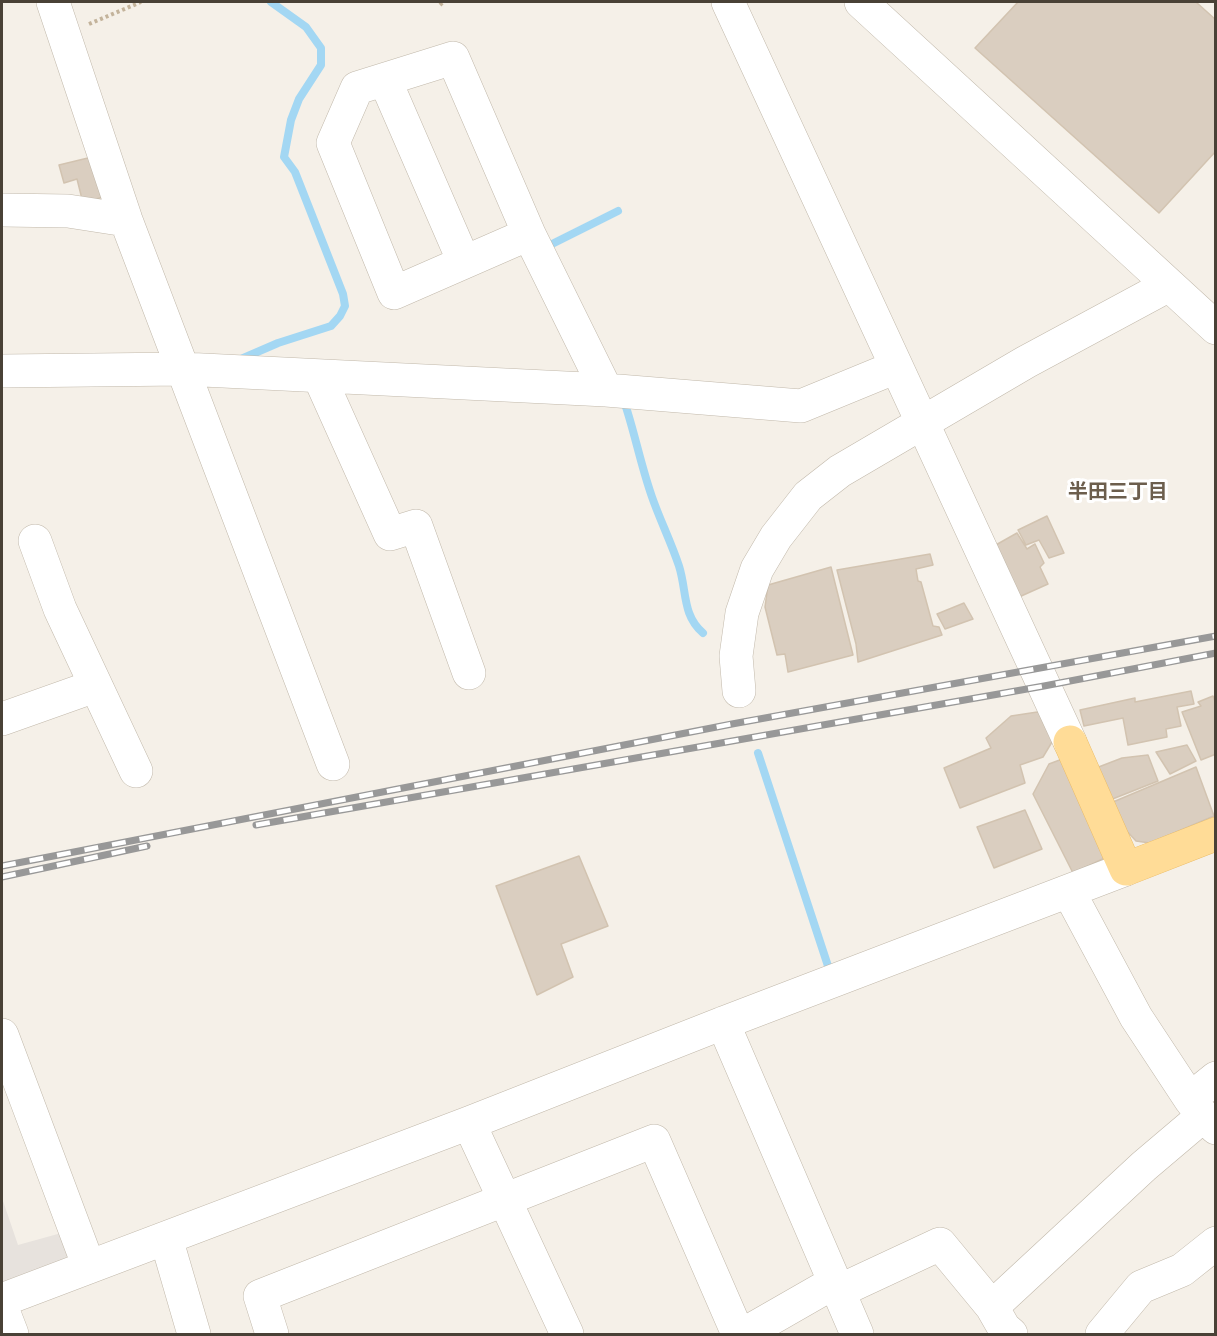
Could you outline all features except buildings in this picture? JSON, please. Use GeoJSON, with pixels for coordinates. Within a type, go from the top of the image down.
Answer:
{"type":"FeatureCollection","features":[{"type":"Feature","properties":{"kind":"main road"},"geometry":{"type":"LineString","coordinates":[[1070,742],[1126,869],[1215,834]]}},
{"type":"Feature","properties":{"kind":"street"},"geometry":{"type":"LineString","coordinates":[[53,2],[126,220],[333,764]]}},
{"type":"Feature","properties":{"kind":"street"},"geometry":{"type":"LineString","coordinates":[[728,2],[1070,742]]}},
{"type":"Feature","properties":{"kind":"street"},"geometry":{"type":"LineString","coordinates":[[861,2],[1215,328]]}},
{"type":"Feature","properties":{"kind":"street"},"geometry":{"type":"LineString","coordinates":[[529,234],[394,293],[333,143],[357,88],[453,58],[529,234],[606,390]]}},
{"type":"Feature","properties":{"kind":"street"},"geometry":{"type":"LineString","coordinates":[[385,80],[464,262]]}},
{"type":"Feature","properties":{"kind":"street"},"geometry":{"type":"LineString","coordinates":[[2,210],[69,211],[126,220]]}},
{"type":"Feature","properties":{"kind":"street"},"geometry":{"type":"LineString","coordinates":[[739,691],[736,656],[742,613],[757,569],[776,537],[808,496],[840,471],[1026,362],[1169,285]]}},
{"type":"Feature","properties":{"kind":"street"},"geometry":{"type":"LineString","coordinates":[[2,371],[183,369],[606,390],[801,406],[896,367]]}},
{"type":"Feature","properties":{"kind":"street"},"geometry":{"type":"LineString","coordinates":[[319,376],[390,534],[416,526],[469,673]]}},
{"type":"Feature","properties":{"kind":"street"},"geometry":{"type":"LineString","coordinates":[[35,541],[60,609],[136,771]]}},
{"type":"Feature","properties":{"kind":"street"},"geometry":{"type":"LineString","coordinates":[[2,719],[95,686]]}},
{"type":"Feature","properties":{"kind":"street"},"geometry":{"type":"LineString","coordinates":[[2,1300],[469,1123],[1126,869]]}},
{"type":"Feature","properties":{"kind":"street"},"geometry":{"type":"LineString","coordinates":[[1069,892],[1136,1017],[1203,1114]]}},
{"type":"Feature","properties":{"kind":"street"},"geometry":{"type":"LineString","coordinates":[[723,1023],[857,1335]]}},
{"type":"Feature","properties":{"kind":"street"},"geometry":{"type":"LineString","coordinates":[[2,1035],[89,1267]]}},
{"type":"Feature","properties":{"kind":"street"},"geometry":{"type":"LineString","coordinates":[[744,1335],[835,1287],[940,1244],[1001,1326],[1144,1166],[1203,1114],[1215,1078]]}},
{"type":"Feature","properties":{"kind":"street"},"geometry":{"type":"LineString","coordinates":[[469,1123],[567,1335]]}},
{"type":"Feature","properties":{"kind":"street"},"geometry":{"type":"LineString","coordinates":[[272,1335],[260,1296],[504,1202],[654,1141],[738,1335]]}},
{"type":"Feature","properties":{"kind":"street"},"geometry":{"type":"LineString","coordinates":[[166,1238],[194,1335]]}},
{"type":"Feature","properties":{"kind":"street"},"geometry":{"type":"LineString","coordinates":[[1102,1335],[1141,1287],[1182,1270],[1215,1243]]}},
{"type":"Feature","properties":{"kind":"street"},"geometry":{"type":"LineString","coordinates":[[2,1308],[12,1335]]}},
{"type":"Feature","properties":{"kind":"path"},"geometry":{"type":"LineString","coordinates":[[64,34],[141,2]]}},
{"type":"Feature","properties":{"kind":"shaded area"},"geometry":{"type":"Polygon","coordinates":[[[2,1198],[18,1245],[65,1232],[71,1259],[2,1284],[2,1198]]]}},
{"type":"Feature","properties":{"kind":"waterway"},"geometry":{"type":"LineString","coordinates":[[241,359],[278,343],[331,326],[345,306],[343,294],[295,172],[284,157],[291,120],[299,99],[321,65],[321,48],[306,27],[271,2]]}},
{"type":"Feature","properties":{"kind":"waterway"},"geometry":{"type":"LineString","coordinates":[[548,246],[618,211]]}},
{"type":"Feature","properties":{"kind":"waterway"},"geometry":{"type":"LineString","coordinates":[[625,404],[648,485],[679,566],[688,610],[696,626],[703,633]]}},
{"type":"Feature","properties":{"kind":"waterway"},"geometry":{"type":"LineString","coordinates":[[758,753],[829,969]]}},
{"type":"Feature","properties":{"kind":"railway"},"geometry":{"type":"LineString","coordinates":[[2,866],[732,724],[1216,636]]}},
{"type":"Feature","properties":{"kind":"railway"},"geometry":{"type":"LineString","coordinates":[[256,825],[1044,686],[1216,653]]}},
{"type":"Feature","properties":{"kind":"railway"},"geometry":{"type":"LineString","coordinates":[[2,877],[147,846]]}},
{"type":"Feature","properties":{"kind":"district","name":"半田三丁目"},"geometry":{"type":"Point","coordinates":[1118,492]}}]}
